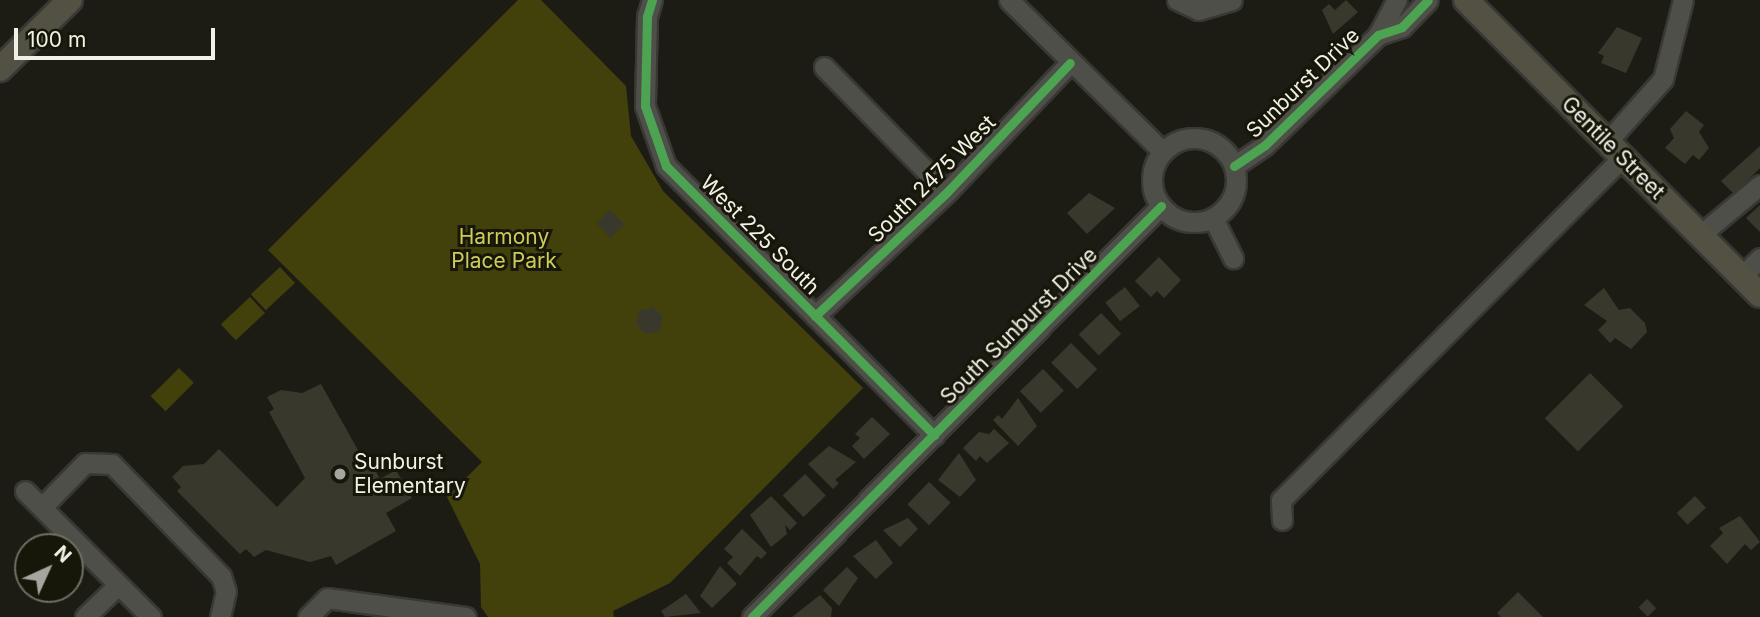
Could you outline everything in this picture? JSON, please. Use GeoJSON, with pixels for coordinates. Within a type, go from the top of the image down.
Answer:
{"type":"FeatureCollection","features":[{"type":"Feature","properties":{"kind":"main road"},"geometry":{"type":"LineString","coordinates":[[0,69],[70,0]]}},
{"type":"Feature","properties":{"kind":"main road","name":"Gentile Street"},"geometry":{"type":"LineString","coordinates":[[1466,0],[1760,295]]}},
{"type":"Feature","properties":{"kind":"street","name":"West 225 South"},"geometry":{"type":"LineString","coordinates":[[652,0],[643,84],[657,145],[666,166],[934,435]]}},
{"type":"Feature","properties":{"kind":"street"},"geometry":{"type":"LineString","coordinates":[[1009,0],[1162,151]]}},
{"type":"Feature","properties":{"kind":"street"},"geometry":{"type":"LineString","coordinates":[[1177,0],[1198,10],[1232,0]]}},
{"type":"Feature","properties":{"kind":"street","name":"Sunburst Drive"},"geometry":{"type":"LineString","coordinates":[[1234,166],[1265,145],[1378,35],[1397,0]]}},
{"type":"Feature","properties":{"kind":"street","name":"Sunburst Drive"},"geometry":{"type":"LineString","coordinates":[[1378,35],[1402,26],[1428,0]]}},
{"type":"Feature","properties":{"kind":"street"},"geometry":{"type":"LineString","coordinates":[[1282,520],[1280,500],[1615,150],[1662,79],[1683,0]]}},
{"type":"Feature","properties":{"kind":"street","name":"South 2475 West"},"geometry":{"type":"LineString","coordinates":[[815,316],[947,192],[1070,63]]}},
{"type":"Feature","properties":{"kind":"street"},"geometry":{"type":"LineString","coordinates":[[824,67],[947,192]]}},
{"type":"Feature","properties":{"kind":"street"},"geometry":{"type":"LineString","coordinates":[[1188,138],[1202,138],[1221,149],[1234,166],[1235,190],[1213,218],[1185,222],[1161,206],[1152,184],[1162,151],[1188,138]]}},
{"type":"Feature","properties":{"kind":"street"},"geometry":{"type":"LineString","coordinates":[[1700,235],[1760,185]]}},
{"type":"Feature","properties":{"kind":"street","name":"South Sunburst Drive"},"geometry":{"type":"LineString","coordinates":[[753,617],[1161,206]]}},
{"type":"Feature","properties":{"kind":"street"},"geometry":{"type":"LineString","coordinates":[[1213,218],[1234,258]]}},
{"type":"Feature","properties":{"kind":"street"},"geometry":{"type":"LineString","coordinates":[[1741,277],[1760,258]]}},
{"type":"Feature","properties":{"kind":"street"},"geometry":{"type":"LineString","coordinates":[[42,507],[85,463],[112,464],[221,576],[226,591],[220,617]]}},
{"type":"Feature","properties":{"kind":"street"},"geometry":{"type":"LineString","coordinates":[[25,491],[151,617]]}},
{"type":"Feature","properties":{"kind":"street"},"geometry":{"type":"LineString","coordinates":[[85,617],[118,585]]}},
{"type":"Feature","properties":{"kind":"street"},"geometry":{"type":"LineString","coordinates":[[308,617],[327,598],[466,617]]}},
{"type":"Feature","properties":{"kind":"green space","name":"Harmony Place Park"},"geometry":{"type":"Polygon","coordinates":[[[518,0],[541,0],[626,86],[631,136],[663,191],[863,388],[670,583],[613,611],[614,617],[488,617],[481,607],[480,564],[447,497],[482,462],[268,250],[518,0]]]}},
{"type":"Feature","properties":{"kind":"green space"},"geometry":{"type":"Polygon","coordinates":[[[280,267],[295,283],[266,310],[251,294],[280,267]]]}},
{"type":"Feature","properties":{"kind":"green space"},"geometry":{"type":"Polygon","coordinates":[[[250,297],[265,313],[236,340],[221,324],[250,297]]]}},
{"type":"Feature","properties":{"kind":"green space"},"geometry":{"type":"Polygon","coordinates":[[[179,368],[194,383],[166,411],[151,396],[179,368]]]}},
{"type":"Feature","properties":{"kind":"building"},"geometry":{"type":"Polygon","coordinates":[[[1346,0],[1358,12],[1333,34],[1322,10],[1329,4],[1335,10],[1346,0]]]}},
{"type":"Feature","properties":{"kind":"building"},"geometry":{"type":"Polygon","coordinates":[[[1617,27],[1642,38],[1626,73],[1601,63],[1604,56],[1598,53],[1617,27]]]}},
{"type":"Feature","properties":{"kind":"building"},"geometry":{"type":"Polygon","coordinates":[[[1686,111],[1704,125],[1699,132],[1709,148],[1699,160],[1693,155],[1685,164],[1665,148],[1674,138],[1670,129],[1686,111]]]}},
{"type":"Feature","properties":{"kind":"building"},"geometry":{"type":"Polygon","coordinates":[[[1760,146],[1760,168],[1734,194],[1721,181],[1760,146]]]}},
{"type":"Feature","properties":{"kind":"building"},"geometry":{"type":"Polygon","coordinates":[[[1089,193],[1115,208],[1087,234],[1067,213],[1089,193]]]}},
{"type":"Feature","properties":{"kind":"building"},"geometry":{"type":"Polygon","coordinates":[[[1760,205],[1760,232],[1746,218],[1760,205]]]}},
{"type":"Feature","properties":{"kind":"building"},"geometry":{"type":"Polygon","coordinates":[[[610,210],[624,224],[611,238],[597,223],[610,210]]]}},
{"type":"Feature","properties":{"kind":"building"},"geometry":{"type":"Polygon","coordinates":[[[1159,257],[1181,280],[1164,298],[1157,291],[1151,297],[1135,281],[1159,257]]]}},
{"type":"Feature","properties":{"kind":"building"},"geometry":{"type":"Polygon","coordinates":[[[1125,287],[1140,306],[1120,321],[1105,302],[1125,287]]]}},
{"type":"Feature","properties":{"kind":"building"},"geometry":{"type":"Polygon","coordinates":[[[1604,288],[1619,310],[1630,308],[1645,323],[1647,332],[1631,349],[1615,338],[1610,343],[1598,330],[1607,321],[1584,305],[1604,288]]]}},
{"type":"Feature","properties":{"kind":"building"},"geometry":{"type":"Polygon","coordinates":[[[653,307],[663,317],[659,331],[646,334],[636,324],[639,311],[653,307]]]}},
{"type":"Feature","properties":{"kind":"building"},"geometry":{"type":"Polygon","coordinates":[[[1101,313],[1121,334],[1099,355],[1079,335],[1101,313]]]}},
{"type":"Feature","properties":{"kind":"building"},"geometry":{"type":"Polygon","coordinates":[[[1071,343],[1097,369],[1077,389],[1051,363],[1071,343]]]}},
{"type":"Feature","properties":{"kind":"building"},"geometry":{"type":"Polygon","coordinates":[[[1043,369],[1064,391],[1041,413],[1020,391],[1043,369]]]}},
{"type":"Feature","properties":{"kind":"building"},"geometry":{"type":"Polygon","coordinates":[[[1590,373],[1623,406],[1578,451],[1545,418],[1590,373]]]}},
{"type":"Feature","properties":{"kind":"building","name":"Sunburst Elementary"},"geometry":{"type":"Polygon","coordinates":[[[321,384],[364,461],[368,457],[380,479],[396,470],[412,498],[386,513],[396,531],[336,565],[331,556],[310,562],[266,550],[254,557],[246,549],[240,554],[177,491],[181,487],[172,477],[183,466],[204,464],[219,449],[277,507],[305,478],[269,412],[274,409],[267,397],[281,390],[302,393],[321,384]]]}},
{"type":"Feature","properties":{"kind":"building"},"geometry":{"type":"Polygon","coordinates":[[[1018,398],[1037,426],[1018,446],[993,420],[998,415],[1002,419],[1018,398]]]}},
{"type":"Feature","properties":{"kind":"building"},"geometry":{"type":"Polygon","coordinates":[[[872,417],[890,434],[864,459],[852,446],[860,438],[855,434],[872,417]]]}},
{"type":"Feature","properties":{"kind":"building"},"geometry":{"type":"Polygon","coordinates":[[[994,429],[1009,443],[987,463],[980,456],[976,461],[963,448],[979,432],[989,434],[994,429]]]}},
{"type":"Feature","properties":{"kind":"building"},"geometry":{"type":"Polygon","coordinates":[[[829,446],[856,462],[835,480],[839,483],[833,489],[808,464],[829,446]]]}},
{"type":"Feature","properties":{"kind":"building"},"geometry":{"type":"Polygon","coordinates":[[[959,453],[976,480],[960,497],[938,480],[959,453]]]}},
{"type":"Feature","properties":{"kind":"building"},"geometry":{"type":"Polygon","coordinates":[[[805,474],[826,496],[804,517],[783,496],[805,474]]]}},
{"type":"Feature","properties":{"kind":"building"},"geometry":{"type":"Polygon","coordinates":[[[929,482],[951,503],[929,525],[907,504],[929,482]]]}},
{"type":"Feature","properties":{"kind":"building"},"geometry":{"type":"Polygon","coordinates":[[[771,496],[797,523],[790,530],[785,525],[787,534],[771,547],[750,515],[771,496]]]}},
{"type":"Feature","properties":{"kind":"building"},"geometry":{"type":"Polygon","coordinates":[[[1695,496],[1706,508],[1688,525],[1677,513],[1695,496]]]}},
{"type":"Feature","properties":{"kind":"building"},"geometry":{"type":"Polygon","coordinates":[[[1740,516],[1760,542],[1751,550],[1745,544],[1727,564],[1710,546],[1723,533],[1719,528],[1740,516]]]}},
{"type":"Feature","properties":{"kind":"building"},"geometry":{"type":"Polygon","coordinates":[[[908,518],[918,529],[900,547],[883,530],[908,518]]]}},
{"type":"Feature","properties":{"kind":"building"},"geometry":{"type":"Polygon","coordinates":[[[742,529],[767,553],[761,559],[757,556],[740,576],[727,563],[733,557],[724,549],[742,529]]]}},
{"type":"Feature","properties":{"kind":"building"},"geometry":{"type":"Polygon","coordinates":[[[876,540],[893,563],[876,579],[853,556],[876,540]]]}},
{"type":"Feature","properties":{"kind":"building"},"geometry":{"type":"Polygon","coordinates":[[[720,566],[737,584],[712,608],[700,596],[720,566]]]}},
{"type":"Feature","properties":{"kind":"building"},"geometry":{"type":"Polygon","coordinates":[[[847,567],[858,578],[839,606],[823,590],[847,567]]]}},
{"type":"Feature","properties":{"kind":"building"},"geometry":{"type":"Polygon","coordinates":[[[1518,592],[1543,617],[1501,617],[1497,613],[1518,592]]]}},
{"type":"Feature","properties":{"kind":"building"},"geometry":{"type":"Polygon","coordinates":[[[686,594],[701,613],[665,617],[661,611],[686,594]]]}},
{"type":"Feature","properties":{"kind":"building"},"geometry":{"type":"Polygon","coordinates":[[[820,595],[832,608],[831,617],[792,617],[820,595]]]}},
{"type":"Feature","properties":{"kind":"building"},"geometry":{"type":"Polygon","coordinates":[[[1647,599],[1656,608],[1648,617],[1639,607],[1647,599]]]}},
{"type":"Feature","properties":{"kind":"cycle path"},"geometry":{"type":"LineString","coordinates":[[652,0],[647,16],[645,106],[666,166],[934,435]]}},
{"type":"Feature","properties":{"kind":"cycle path"},"geometry":{"type":"LineString","coordinates":[[1234,166],[1265,145],[1378,35],[1402,27],[1428,0]]}},
{"type":"Feature","properties":{"kind":"cycle path"},"geometry":{"type":"LineString","coordinates":[[815,316],[947,192],[1070,63]]}},
{"type":"Feature","properties":{"kind":"cycle path"},"geometry":{"type":"LineString","coordinates":[[752,617],[1161,206]]}},
{"type":"Feature","properties":{"kind":"place","name":"Sunburst Elementary"},"geometry":{"type":"Point","coordinates":[340,474]}}]}
